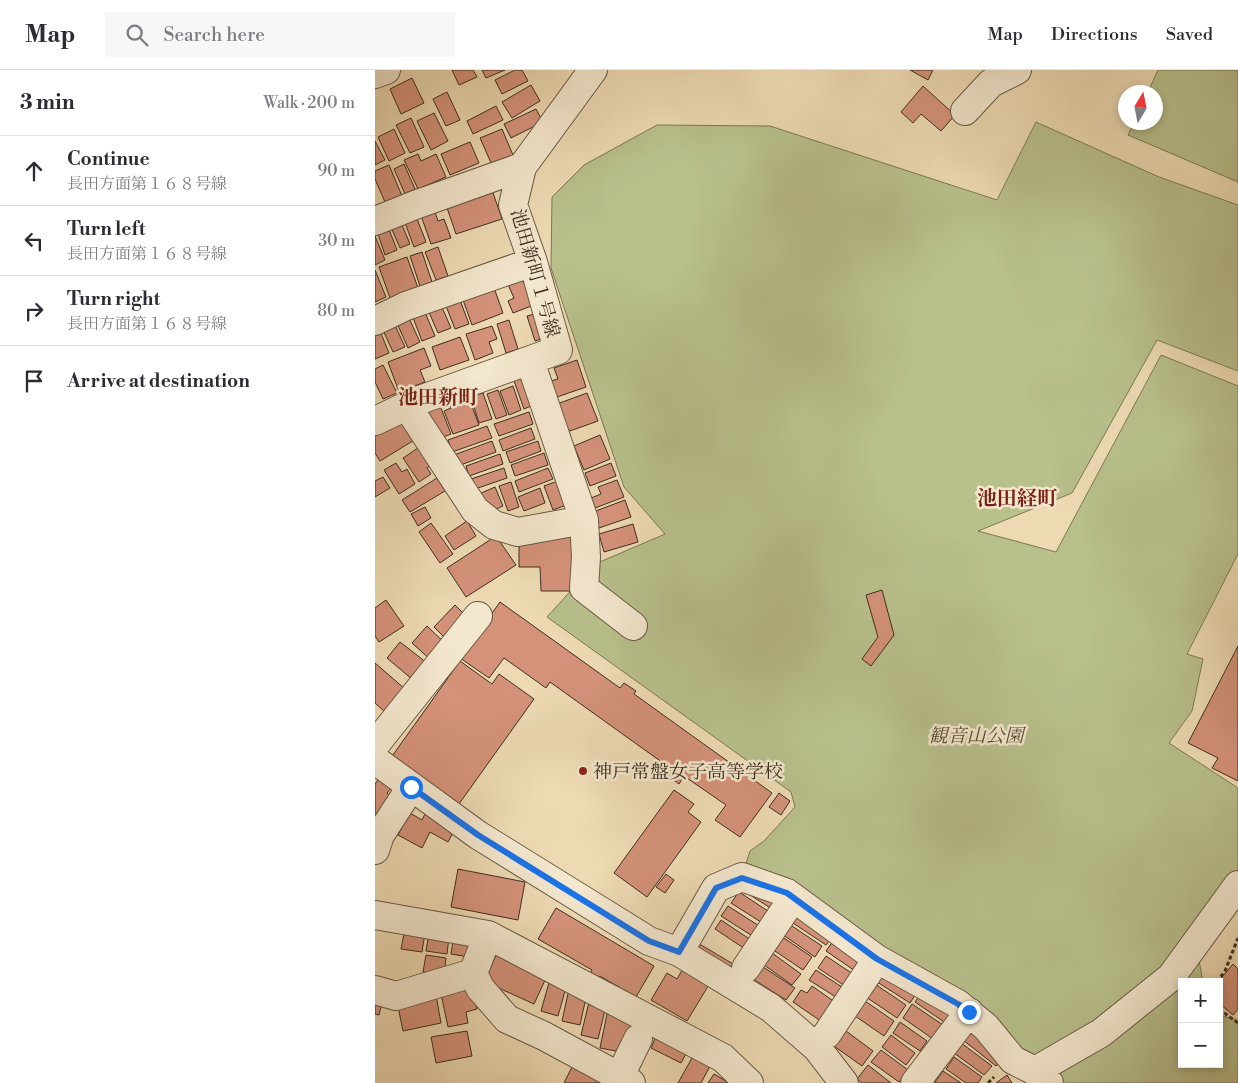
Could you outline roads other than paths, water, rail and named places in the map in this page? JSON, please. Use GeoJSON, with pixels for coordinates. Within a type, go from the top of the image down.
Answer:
{"type":"FeatureCollection","features":[{"type":"Feature","properties":{"kind":"street"},"geometry":{"type":"LineString","coordinates":[[375,74],[386,70]]}},
{"type":"Feature","properties":{"kind":"street","name":"池田新町１号線"},"geometry":{"type":"LineString","coordinates":[[530,361],[558,350],[533,262],[513,205],[522,168],[593,70]]}},
{"type":"Feature","properties":{"kind":"street"},"geometry":{"type":"LineString","coordinates":[[965,111],[991,83],[1017,70]]}},
{"type":"Feature","properties":{"kind":"street"},"geometry":{"type":"LineString","coordinates":[[375,221],[522,168]]}},
{"type":"Feature","properties":{"kind":"street"},"geometry":{"type":"LineString","coordinates":[[375,321],[406,306],[533,262]]}},
{"type":"Feature","properties":{"kind":"street"},"geometry":{"type":"LineString","coordinates":[[375,421],[407,406],[530,361],[584,520],[586,557],[583,588],[633,626]]}},
{"type":"Feature","properties":{"kind":"street"},"geometry":{"type":"LineString","coordinates":[[407,406],[475,510],[494,525],[518,532],[584,520]]}},
{"type":"Feature","properties":{"kind":"street"},"geometry":{"type":"LineString","coordinates":[[375,745],[478,616]]}},
{"type":"Feature","properties":{"kind":"street"},"geometry":{"type":"LineString","coordinates":[[375,760],[478,835],[649,941],[679,952],[771,1008],[817,1048],[844,1083]]}},
{"type":"Feature","properties":{"kind":"street"},"geometry":{"type":"LineString","coordinates":[[375,850],[380,836],[411,787]]}},
{"type":"Feature","properties":{"kind":"street"},"geometry":{"type":"LineString","coordinates":[[679,952],[716,888],[742,878],[787,893],[877,959],[958,1004],[986,1027],[1013,1060],[1042,1077],[1171,977],[1238,885]]}},
{"type":"Feature","properties":{"kind":"street"},"geometry":{"type":"LineString","coordinates":[[746,968],[793,898]]}},
{"type":"Feature","properties":{"kind":"street"},"geometry":{"type":"LineString","coordinates":[[375,914],[488,935],[723,1058],[749,1083]]}},
{"type":"Feature","properties":{"kind":"street"},"geometry":{"type":"LineString","coordinates":[[488,935],[473,973],[480,988],[507,1019],[625,1079],[638,1039]]}},
{"type":"Feature","properties":{"kind":"street"},"geometry":{"type":"LineString","coordinates":[[827,1034],[877,959]]}},
{"type":"Feature","properties":{"kind":"street"},"geometry":{"type":"LineString","coordinates":[[375,990],[396,996],[473,973]]}},
{"type":"Feature","properties":{"kind":"street"},"geometry":{"type":"LineString","coordinates":[[915,1083],[969,1012]]}},
{"type":"Feature","properties":{"kind":"place","name":"神戸常盤女子高等学校"},"geometry":{"type":"Point","coordinates":[583,771]}},
{"type":"Feature","properties":{"kind":"district","name":"池田新町"},"geometry":{"type":"Point","coordinates":[438,397]}},
{"type":"Feature","properties":{"kind":"district","name":"池田経町"},"geometry":{"type":"Point","coordinates":[1017,498]}},
{"type":"Feature","properties":{"kind":"park label","name":"観音山公園"},"geometry":{"type":"Point","coordinates":[976,735]}}]}
